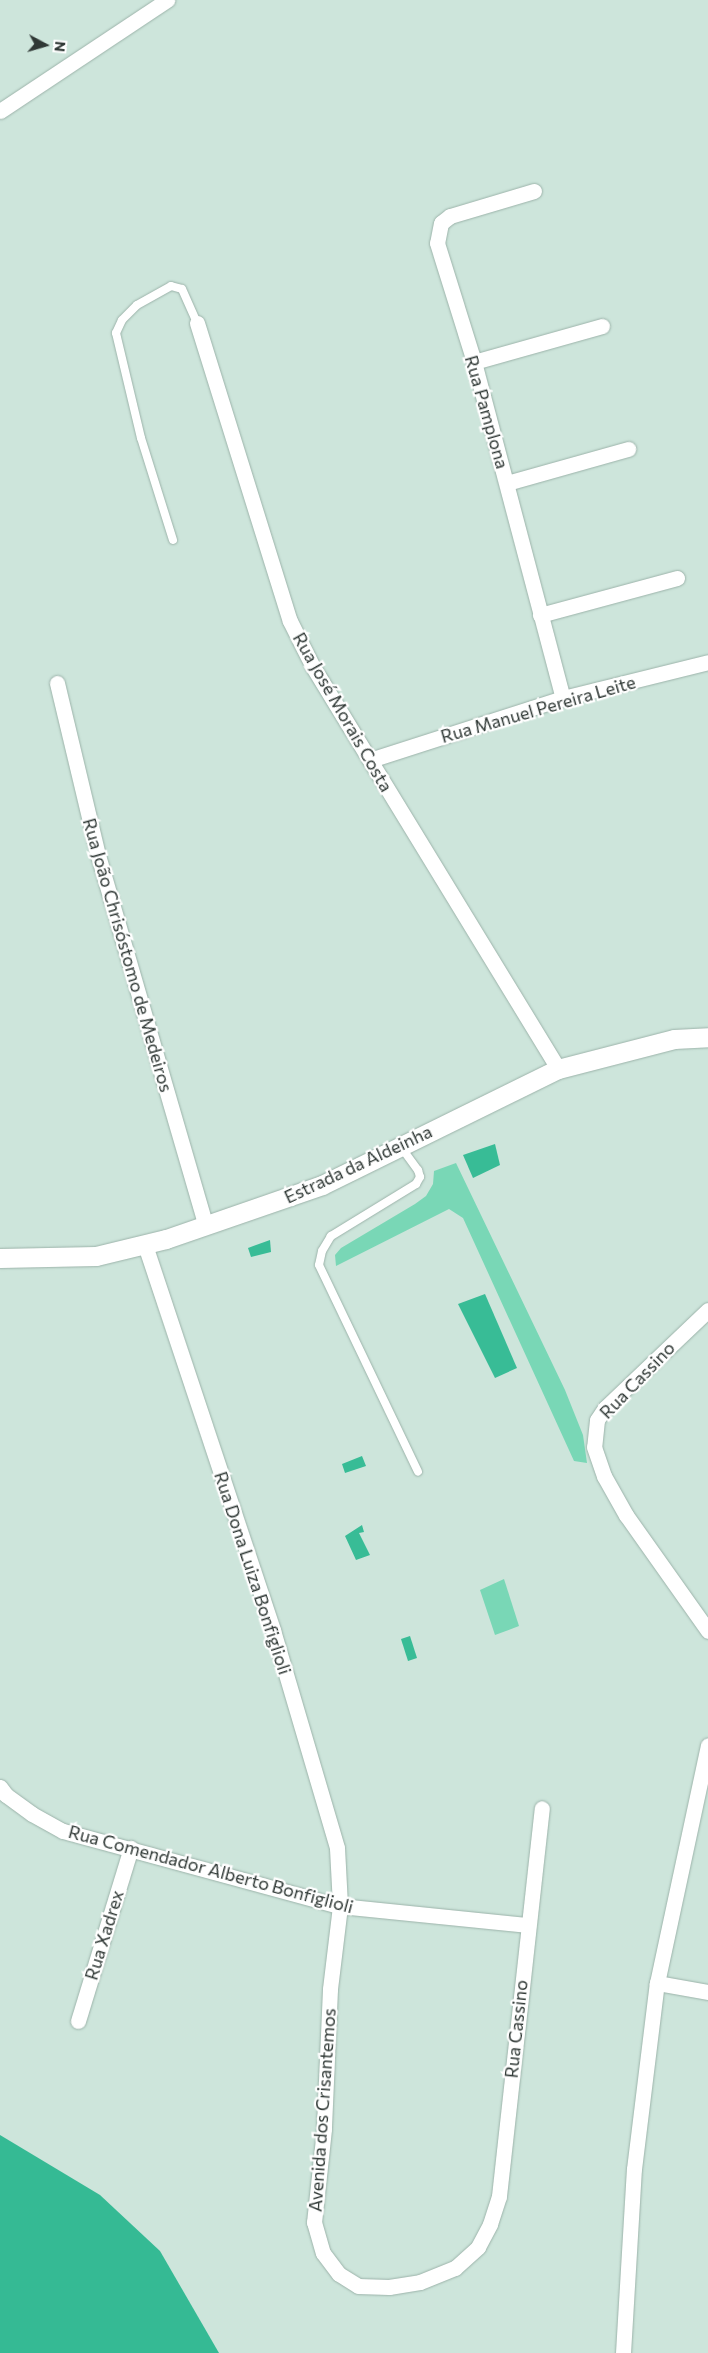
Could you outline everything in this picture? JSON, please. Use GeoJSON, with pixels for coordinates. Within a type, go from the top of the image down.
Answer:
{"type":"FeatureCollection","features":[{"type":"Feature","properties":{"kind":"street"},"geometry":{"type":"LineString","coordinates":[[0,111],[167,0]]}},
{"type":"Feature","properties":{"kind":"street","name":"Rua Pamplona"},"geometry":{"type":"LineString","coordinates":[[534,191],[450,216],[441,223],[437,232],[437,243],[474,362],[563,698]]}},
{"type":"Feature","properties":{"kind":"street","name":"Rua José Morais Costa"},"geometry":{"type":"LineString","coordinates":[[197,323],[290,621],[313,667],[558,1069]]}},
{"type":"Feature","properties":{"kind":"street"},"geometry":{"type":"LineString","coordinates":[[474,362],[602,326]]}},
{"type":"Feature","properties":{"kind":"street"},"geometry":{"type":"LineString","coordinates":[[507,483],[628,449]]}},
{"type":"Feature","properties":{"kind":"street"},"geometry":{"type":"LineString","coordinates":[[540,615],[677,578]]}},
{"type":"Feature","properties":{"kind":"street","name":"Rua Manuel Pereira Leite"},"geometry":{"type":"LineString","coordinates":[[370,760],[563,698],[708,662]]}},
{"type":"Feature","properties":{"kind":"street","name":"Rua João Chrisóstomo de Medeiros"},"geometry":{"type":"LineString","coordinates":[[57,683],[98,855],[206,1226]]}},
{"type":"Feature","properties":{"kind":"street","name":"Estrada da Aldeinha"},"geometry":{"type":"LineString","coordinates":[[0,1258],[96,1256],[145,1245],[206,1226],[322,1185],[558,1069],[674,1039],[708,1037]]}},
{"type":"Feature","properties":{"kind":"street","name":"Rua Dona Luiza Bonfiglioli"},"geometry":{"type":"LineString","coordinates":[[145,1245],[292,1693],[337,1848],[340,1906]]}},
{"type":"Feature","properties":{"kind":"street","name":"Rua Cassino"},"geometry":{"type":"LineString","coordinates":[[708,1310],[652,1361],[605,1408],[597,1420],[594,1447],[598,1462],[626,1515],[708,1631]]}},
{"type":"Feature","properties":{"kind":"street"},"geometry":{"type":"LineString","coordinates":[[623,2353],[633,2177],[657,1983],[708,1745]]}},
{"type":"Feature","properties":{"kind":"street","name":"Rua Comendador Alberto Bonfiglioli"},"geometry":{"type":"LineString","coordinates":[[0,1787],[6,1795],[32,1814],[63,1831],[340,1906],[526,1925]]}},
{"type":"Feature","properties":{"kind":"street","name":"Rua Cassino"},"geometry":{"type":"LineString","coordinates":[[478,2248],[490,2224],[498,2196],[526,1925],[542,1808]]}},
{"type":"Feature","properties":{"kind":"street","name":"Rua Xadrex"},"geometry":{"type":"LineString","coordinates":[[78,2021],[131,1848]]}},
{"type":"Feature","properties":{"kind":"street","name":"Avenida dos Crisantemos"},"geometry":{"type":"LineString","coordinates":[[340,1906],[330,1989],[324,2129],[314,2222],[323,2253],[345,2278],[358,2286],[376,2287],[420,2282],[455,2268],[478,2248]]}},
{"type":"Feature","properties":{"kind":"street"},"geometry":{"type":"LineString","coordinates":[[657,1983],[708,1992]]}},
{"type":"Feature","properties":{"kind":"lane"},"geometry":{"type":"LineString","coordinates":[[173,540],[140,438],[116,333],[122,320],[137,305],[171,286],[182,289],[197,323]]}},
{"type":"Feature","properties":{"kind":"lane"},"geometry":{"type":"LineString","coordinates":[[400,1146],[418,1170],[420,1177],[416,1184],[331,1236],[322,1250],[319,1265],[418,1472]]}},
{"type":"Feature","properties":{"kind":"shaded area"},"geometry":{"type":"Polygon","coordinates":[[[495,1144],[500,1165],[473,1178],[463,1155],[495,1144]]]}},
{"type":"Feature","properties":{"kind":"shaded area"},"geometry":{"type":"Polygon","coordinates":[[[456,1163],[565,1390],[583,1435],[587,1463],[574,1461],[463,1218],[449,1209],[336,1266],[335,1255],[341,1248],[426,1196],[433,1184],[434,1171],[456,1163]]]}},
{"type":"Feature","properties":{"kind":"shaded area"},"geometry":{"type":"Polygon","coordinates":[[[270,1240],[271,1252],[251,1257],[248,1248],[270,1240]]]}},
{"type":"Feature","properties":{"kind":"shaded area"},"geometry":{"type":"Polygon","coordinates":[[[485,1294],[517,1368],[495,1378],[458,1304],[485,1294]]]}},
{"type":"Feature","properties":{"kind":"shaded area"},"geometry":{"type":"Polygon","coordinates":[[[362,1456],[366,1466],[345,1473],[342,1464],[362,1456]]]}},
{"type":"Feature","properties":{"kind":"shaded area"},"geometry":{"type":"Polygon","coordinates":[[[362,1525],[364,1532],[359,1533],[370,1555],[356,1560],[345,1536],[362,1525]]]}},
{"type":"Feature","properties":{"kind":"shaded area"},"geometry":{"type":"Polygon","coordinates":[[[504,1579],[519,1626],[495,1635],[480,1590],[504,1579]]]}},
{"type":"Feature","properties":{"kind":"shaded area"},"geometry":{"type":"Polygon","coordinates":[[[410,1636],[417,1658],[408,1661],[401,1639],[410,1636]]]}},
{"type":"Feature","properties":{"kind":"shaded area"},"geometry":{"type":"Polygon","coordinates":[[[0,2135],[100,2195],[160,2251],[219,2353],[0,2353],[0,2135]]]}}]}
